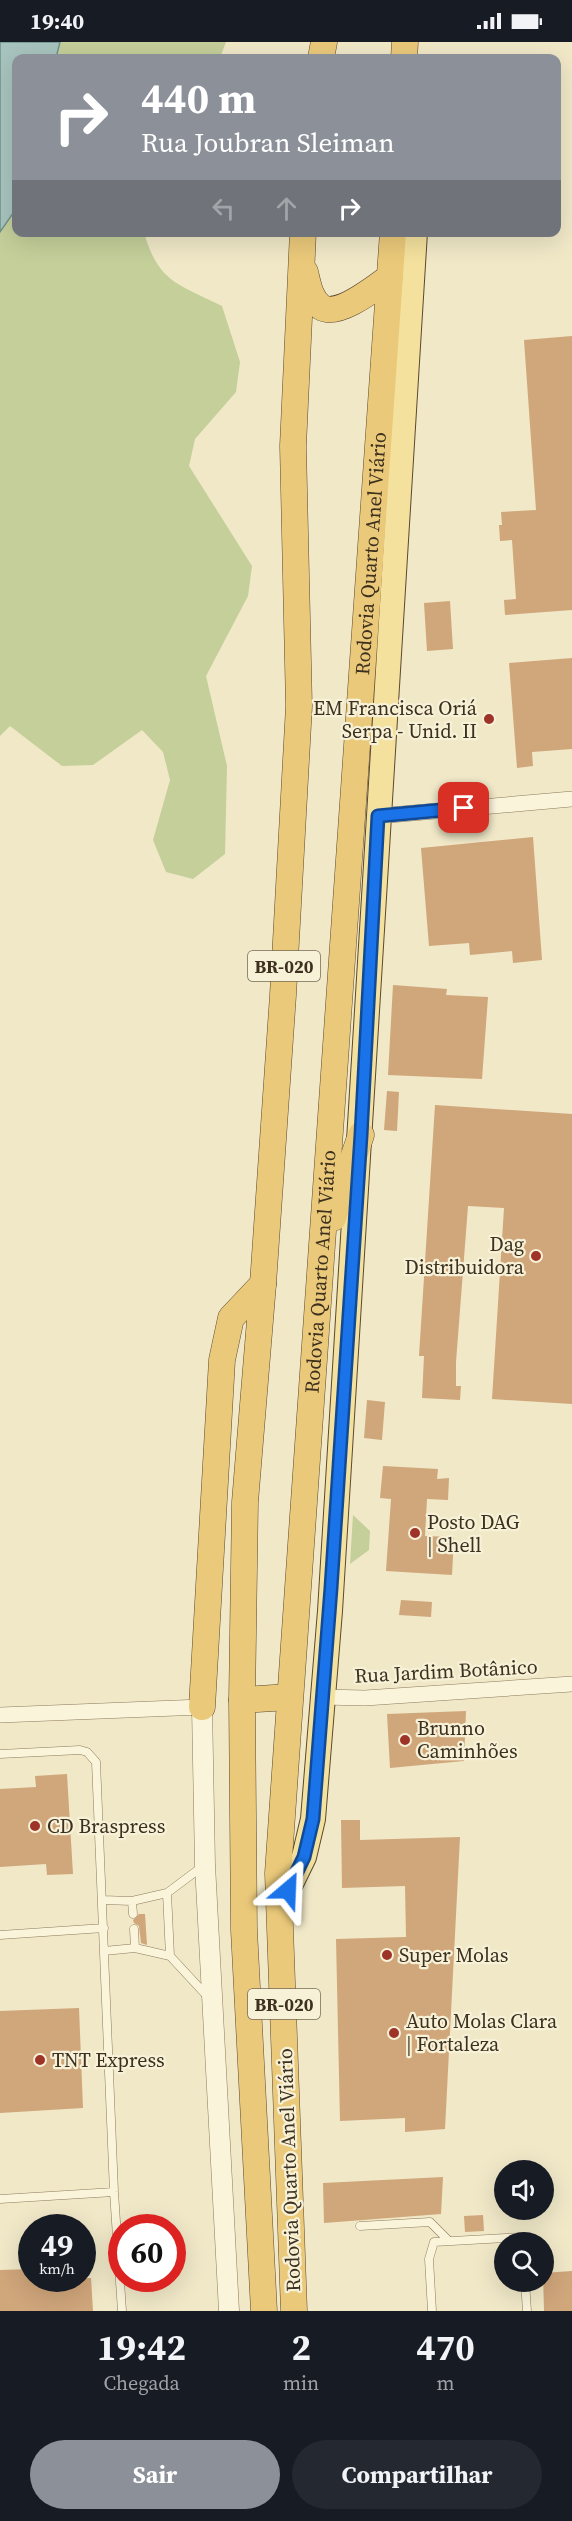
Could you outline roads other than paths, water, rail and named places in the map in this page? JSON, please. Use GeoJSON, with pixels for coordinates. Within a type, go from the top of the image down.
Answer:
{"type":"FeatureCollection","features":[{"type":"Feature","properties":{"kind":"highway","name":"Rodovia Quarto Anel Viário"},"geometry":{"type":"LineString","coordinates":[[264,2311],[243,1930],[242,1700],[245,1502],[283,995],[298,706],[293,446],[303,237]]}},
{"type":"Feature","properties":{"kind":"highway","name":"Rodovia Quarto Anel Viário"},"geometry":{"type":"LineString","coordinates":[[294,2311],[278,1873],[393,237]]}},
{"type":"Feature","properties":{"kind":"highway"},"geometry":{"type":"LineString","coordinates":[[302,261],[310,293],[321,306],[328,309],[354,301],[390,277]]}},
{"type":"Feature","properties":{"kind":"highway"},"geometry":{"type":"LineString","coordinates":[[319,1265],[361,1135]]}},
{"type":"Feature","properties":{"kind":"highway"},"geometry":{"type":"LineString","coordinates":[[202,1707],[222,1360],[231,1318],[263,1284]]}},
{"type":"Feature","properties":{"kind":"highway"},"geometry":{"type":"LineString","coordinates":[[242,1700],[289,1697]]}},
{"type":"Feature","properties":{"kind":"main road","name":"BR-020"},"geometry":{"type":"LineString","coordinates":[[280,1906],[304,1857],[313,1819],[330,1611],[415,237]]}},
{"type":"Feature","properties":{"kind":"street"},"geometry":{"type":"LineString","coordinates":[[378,816],[572,799]]}},
{"type":"Feature","properties":{"kind":"street","name":"Rua Jardim Botânico"},"geometry":{"type":"LineString","coordinates":[[322,1697],[365,1698],[572,1684]]}},
{"type":"Feature","properties":{"kind":"street"},"geometry":{"type":"LineString","coordinates":[[0,1715],[202,1707],[205,1865],[211,2000],[229,2311]]}},
{"type":"Feature","properties":{"kind":"lane"},"geometry":{"type":"LineString","coordinates":[[0,1754],[80,1750],[92,1756],[96,1762],[114,2192],[122,2311]]}},
{"type":"Feature","properties":{"kind":"lane"},"geometry":{"type":"LineString","coordinates":[[102,1900],[132,1900],[167,1893],[205,1865]]}},
{"type":"Feature","properties":{"kind":"lane"},"geometry":{"type":"LineString","coordinates":[[167,1893],[170,1956]]}},
{"type":"Feature","properties":{"kind":"lane"},"geometry":{"type":"LineString","coordinates":[[132,1900],[133,1914]]}},
{"type":"Feature","properties":{"kind":"lane"},"geometry":{"type":"LineString","coordinates":[[0,1935],[104,1928]]}},
{"type":"Feature","properties":{"kind":"lane"},"geometry":{"type":"LineString","coordinates":[[134,1929],[135,1948]]}},
{"type":"Feature","properties":{"kind":"lane"},"geometry":{"type":"LineString","coordinates":[[104,1951],[135,1948],[170,1956],[211,2000]]}},
{"type":"Feature","properties":{"kind":"lane"},"geometry":{"type":"LineString","coordinates":[[0,2199],[114,2192]]}},
{"type":"Feature","properties":{"kind":"lane"},"geometry":{"type":"LineString","coordinates":[[360,2226],[430,2222],[449,2241]]}},
{"type":"Feature","properties":{"kind":"lane"},"geometry":{"type":"LineString","coordinates":[[432,2311],[429,2259],[434,2242],[494,2239]]}},
{"type":"Feature","properties":{"kind":"lane"},"geometry":{"type":"LineString","coordinates":[[526,2292],[527,2311]]}},
{"type":"Feature","properties":{"kind":"water"},"geometry":{"type":"Polygon","coordinates":[[[0,42],[60,42],[57,54],[12,54],[12,215],[0,232],[0,42]]]}},
{"type":"Feature","properties":{"kind":"place","name":"EM Francisca Oriá Serpa - Unid. II"},"geometry":{"type":"Point","coordinates":[489,719]}},
{"type":"Feature","properties":{"kind":"place","name":"Dag Distribuidora"},"geometry":{"type":"Point","coordinates":[536,1256]}},
{"type":"Feature","properties":{"kind":"place","name":"Posto DAG | Shell"},"geometry":{"type":"Point","coordinates":[415,1533]}},
{"type":"Feature","properties":{"kind":"place","name":"Brunno Caminhões"},"geometry":{"type":"Point","coordinates":[405,1740]}},
{"type":"Feature","properties":{"kind":"place","name":"CD Braspress"},"geometry":{"type":"Point","coordinates":[35,1826]}},
{"type":"Feature","properties":{"kind":"place","name":"Super Molas"},"geometry":{"type":"Point","coordinates":[387,1955]}},
{"type":"Feature","properties":{"kind":"place","name":"Auto Molas Clara | Fortaleza"},"geometry":{"type":"Point","coordinates":[394,2033]}},
{"type":"Feature","properties":{"kind":"place","name":"TNT Express"},"geometry":{"type":"Point","coordinates":[40,2060]}}]}
